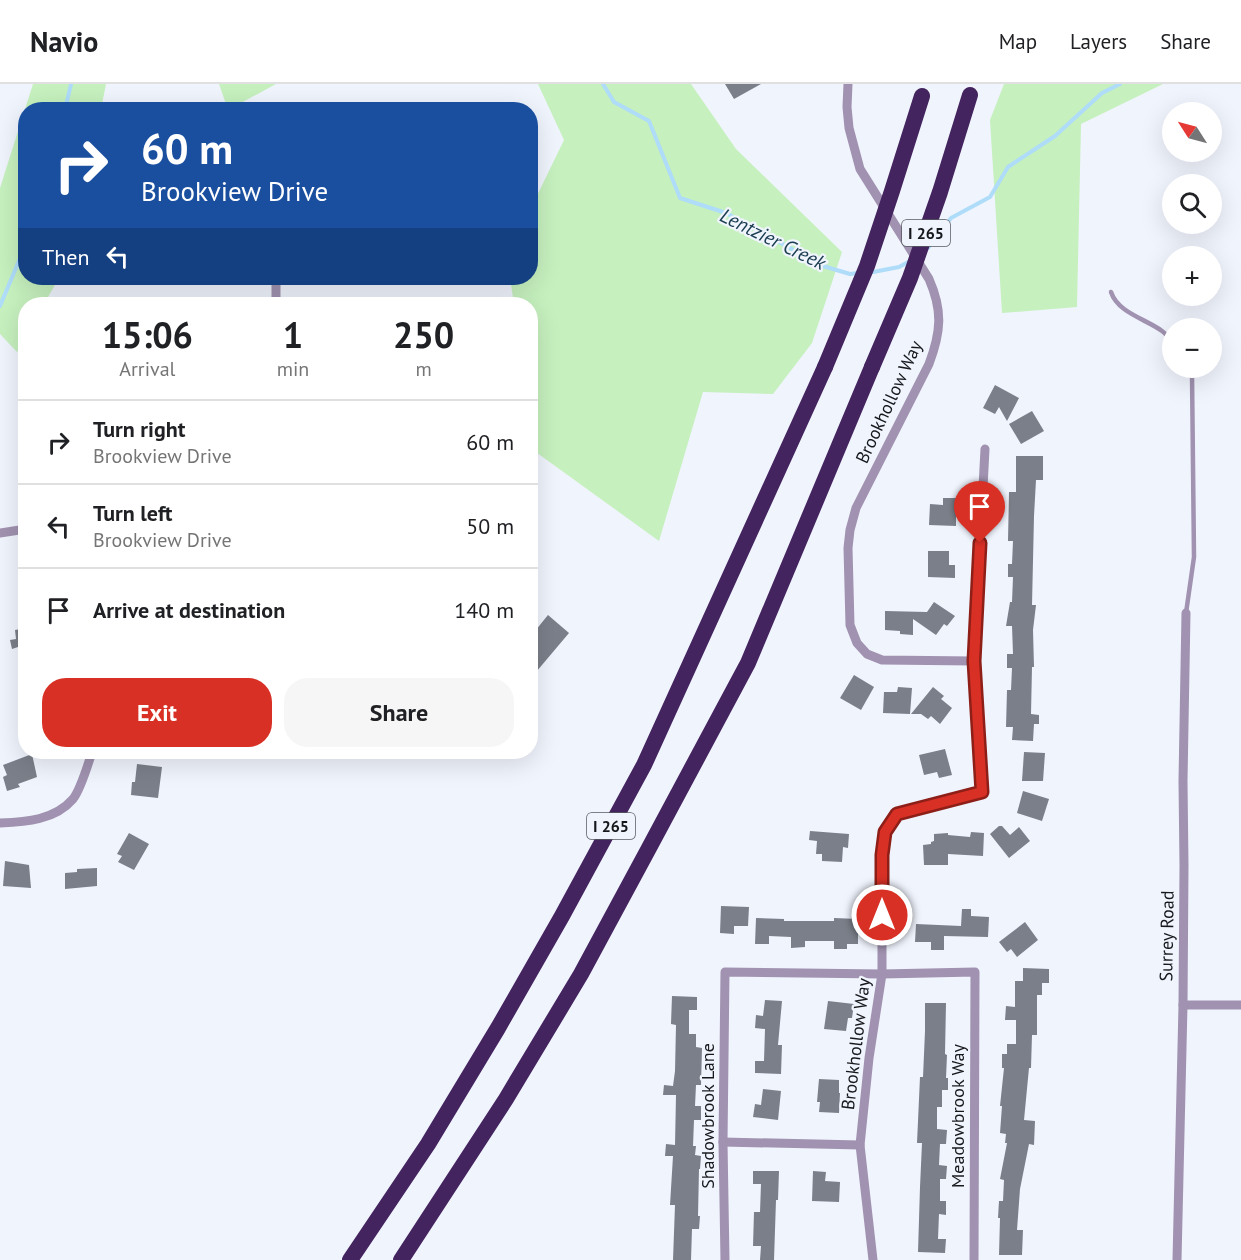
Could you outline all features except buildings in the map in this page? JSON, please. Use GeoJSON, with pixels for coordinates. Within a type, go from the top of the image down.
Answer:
{"type":"FeatureCollection","features":[{"type":"Feature","properties":{"kind":"highway","name":"I 265"},"geometry":{"type":"LineString","coordinates":[[350,1260],[428,1143],[498,1028],[644,765],[825,367],[867,266],[923,90]]}},
{"type":"Feature","properties":{"kind":"highway","name":"I 265"},"geometry":{"type":"LineString","coordinates":[[401,1260],[506,1099],[581,974],[742,673],[910,278],[972,90]]}},
{"type":"Feature","properties":{"kind":"street","name":"Brookhollow Way"},"geometry":{"type":"LineString","coordinates":[[848,84],[849,129],[860,169],[929,279],[936,296],[939,314],[935,347],[928,364],[856,508],[848,548],[850,626],[857,643],[867,654],[882,660],[974,661],[982,792],[897,814],[885,832],[882,855],[882,974],[869,1058],[860,1145],[873,1260]]}},
{"type":"Feature","properties":{"kind":"street"},"geometry":{"type":"LineString","coordinates":[[974,661],[985,449]]}},
{"type":"Feature","properties":{"kind":"street"},"geometry":{"type":"LineString","coordinates":[[0,533],[18,530]]}},
{"type":"Feature","properties":{"kind":"street","name":"Surrey Road"},"geometry":{"type":"LineString","coordinates":[[1177,1260],[1183,1005],[1186,613]]}},
{"type":"Feature","properties":{"kind":"street"},"geometry":{"type":"LineString","coordinates":[[0,823],[44,818],[57,813],[74,798],[90,759]]}},
{"type":"Feature","properties":{"kind":"street","name":"Shadowbrook Lane"},"geometry":{"type":"LineString","coordinates":[[725,1260],[724,972],[882,974]]}},
{"type":"Feature","properties":{"kind":"street","name":"Meadowbrook Way"},"geometry":{"type":"LineString","coordinates":[[882,974],[975,972],[974,1260]]}},
{"type":"Feature","properties":{"kind":"street"},"geometry":{"type":"LineString","coordinates":[[1183,1005],[1241,1005]]}},
{"type":"Feature","properties":{"kind":"street"},"geometry":{"type":"LineString","coordinates":[[723,1142],[860,1145]]}},
{"type":"Feature","properties":{"kind":"lane"},"geometry":{"type":"LineString","coordinates":[[1111,292],[1113,299],[1124,309],[1162,331]]}},
{"type":"Feature","properties":{"kind":"lane"},"geometry":{"type":"LineString","coordinates":[[1186,613],[1194,557],[1192,378]]}},
{"type":"Feature","properties":{"kind":"green space"},"geometry":{"type":"Polygon","coordinates":[[[33,84],[106,84],[102,102],[27,102],[33,84]]]}},
{"type":"Feature","properties":{"kind":"green space"},"geometry":{"type":"Polygon","coordinates":[[[219,84],[276,84],[243,102],[225,102],[219,84]]]}},
{"type":"Feature","properties":{"kind":"green space"},"geometry":{"type":"Polygon","coordinates":[[[538,84],[691,84],[736,149],[842,252],[812,343],[773,394],[703,392],[659,541],[538,454],[538,297],[513,297],[511,285],[538,285],[538,194],[564,140],[538,84]]]}},
{"type":"Feature","properties":{"kind":"green space"},"geometry":{"type":"Polygon","coordinates":[[[1004,84],[1163,84],[1081,124],[1077,307],[1002,313],[990,120],[1004,84]]]}},
{"type":"Feature","properties":{"kind":"green space"},"geometry":{"type":"Polygon","coordinates":[[[18,131],[18,285],[55,285],[48,297],[18,297],[17,352],[0,334],[0,188],[18,131]]]}},
{"type":"Feature","properties":{"kind":"waterway","name":"Lentzier Creek"},"geometry":{"type":"LineString","coordinates":[[67,102],[71,84]]}},
{"type":"Feature","properties":{"kind":"waterway","name":"Lentzier Creek"},"geometry":{"type":"LineString","coordinates":[[603,84],[614,102],[649,121],[680,198],[726,213],[823,266],[850,274],[858,273]]}},
{"type":"Feature","properties":{"kind":"waterway","name":"Lentzier Creek"},"geometry":{"type":"LineString","coordinates":[[928,248],[951,218],[990,197],[1008,167],[1055,136],[1102,93],[1120,84]]}},
{"type":"Feature","properties":{"kind":"waterway","name":"Lentzier Creek"},"geometry":{"type":"LineString","coordinates":[[868,273],[899,267],[910,261]]}},
{"type":"Feature","properties":{"kind":"waterway","name":"Lentzier Creek"},"geometry":{"type":"LineString","coordinates":[[0,306],[18,263]]}},
{"type":"Feature","properties":{"kind":"route"},"geometry":{"type":"LineString","coordinates":[[882,915],[882,855],[885,832],[897,814],[982,792],[974,661],[980,543]]}}]}
